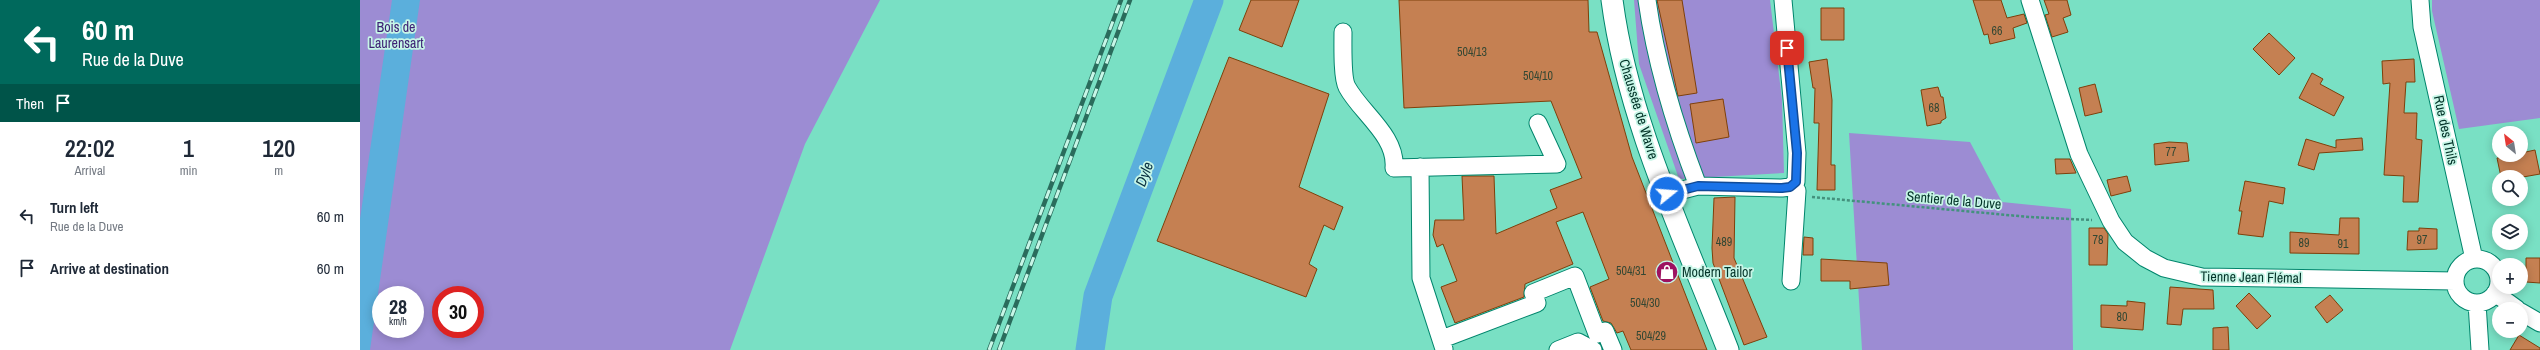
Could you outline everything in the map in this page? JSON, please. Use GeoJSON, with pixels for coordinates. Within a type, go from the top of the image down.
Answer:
{"type":"FeatureCollection","features":[{"type":"Feature","properties":{"kind":"main road","name":"Chaussée de Wavre"},"geometry":{"type":"LineString","coordinates":[[1612,0],[1629,86],[1667,194],[1728,350]]}},
{"type":"Feature","properties":{"kind":"street"},"geometry":{"type":"LineString","coordinates":[[1647,0],[1667,95],[1698,186]]}},
{"type":"Feature","properties":{"kind":"street"},"geometry":{"type":"LineString","coordinates":[[1783,0],[1797,153],[1796,182],[1794,189],[1791,281]]}},
{"type":"Feature","properties":{"kind":"street","name":"Tienne Jean Flémal"},"geometry":{"type":"LineString","coordinates":[[2030,0],[2079,154],[2111,221],[2125,242],[2145,258],[2164,268],[2188,275],[2229,278],[2455,281]]}},
{"type":"Feature","properties":{"kind":"street","name":"Rue des Thils"},"geometry":{"type":"LineString","coordinates":[[2420,0],[2422,27],[2474,259]]}},
{"type":"Feature","properties":{"kind":"street"},"geometry":{"type":"LineString","coordinates":[[1342,32],[1346,86],[1388,142],[1395,159],[1394,168],[1557,164],[1538,123]]}},
{"type":"Feature","properties":{"kind":"street"},"geometry":{"type":"LineString","coordinates":[[1420,167],[1421,278],[1444,345],[1537,303],[1533,293],[1575,276],[1597,334],[1605,331],[1613,350]]}},
{"type":"Feature","properties":{"kind":"street"},"geometry":{"type":"LineString","coordinates":[[1667,194],[1698,186],[1794,189]]}},
{"type":"Feature","properties":{"kind":"street"},"geometry":{"type":"LineString","coordinates":[[2492,266],[2486,261],[2474,259],[2461,266],[2455,281],[2455,287],[2462,298],[2477,303],[2489,300],[2494,294]]}},
{"type":"Feature","properties":{"kind":"street"},"geometry":{"type":"LineString","coordinates":[[2496,294],[2507,302]]}},
{"type":"Feature","properties":{"kind":"street"},"geometry":{"type":"LineString","coordinates":[[2477,303],[2480,350]]}},
{"type":"Feature","properties":{"kind":"street"},"geometry":{"type":"LineString","coordinates":[[2528,316],[2540,323]]}},
{"type":"Feature","properties":{"kind":"street"},"geometry":{"type":"LineString","coordinates":[[1558,350],[1578,342],[1592,350]]}},
{"type":"Feature","properties":{"kind":"path","name":"Sentier de la Duve"},"geometry":{"type":"LineString","coordinates":[[1794,189],[1807,197],[2029,217],[2111,221]]}},
{"type":"Feature","properties":{"kind":"green space","name":"Bois de Laurensart"},"geometry":{"type":"Polygon","coordinates":[[[360,0],[880,0],[805,144],[730,350],[360,350],[360,0]]]}},
{"type":"Feature","properties":{"kind":"green space"},"geometry":{"type":"Polygon","coordinates":[[[1634,0],[1770,0],[1782,100],[1784,173],[1679,179],[1639,64],[1634,0]]]}},
{"type":"Feature","properties":{"kind":"green space"},"geometry":{"type":"Polygon","coordinates":[[[2432,0],[2540,0],[2540,118],[2459,129],[2432,11],[2432,0]]]}},
{"type":"Feature","properties":{"kind":"green space"},"geometry":{"type":"Polygon","coordinates":[[[1849,133],[1970,142],[2002,202],[2071,209],[2073,350],[1862,350],[1849,133]]]}},
{"type":"Feature","properties":{"kind":"water"},"geometry":{"type":"Polygon","coordinates":[[[392,0],[420,0],[379,286],[372,286],[372,336],[370,350],[360,350],[360,219],[392,0]]]}},
{"type":"Feature","properties":{"kind":"building"},"geometry":{"type":"Polygon","coordinates":[[[1251,0],[1299,0],[1282,47],[1239,30],[1251,0]]]}},
{"type":"Feature","properties":{"kind":"building"},"geometry":{"type":"Polygon","coordinates":[[[1399,0],[1588,0],[1589,32],[1597,32],[1632,157],[1707,350],[1631,350],[1623,331],[1617,333],[1611,323],[1603,321],[1590,287],[1609,279],[1583,212],[1556,222],[1573,264],[1525,284],[1524,297],[1455,323],[1441,287],[1457,281],[1443,244],[1437,247],[1433,235],[1435,220],[1464,220],[1462,176],[1494,176],[1496,234],[1557,208],[1550,190],[1582,178],[1551,101],[1404,108],[1399,0]]]}},
{"type":"Feature","properties":{"kind":"building"},"geometry":{"type":"Polygon","coordinates":[[[1657,0],[1682,0],[1697,93],[1678,96],[1657,0]]]}},
{"type":"Feature","properties":{"kind":"building"},"geometry":{"type":"Polygon","coordinates":[[[1973,0],[2001,0],[2007,18],[2024,14],[2027,23],[2013,28],[2015,38],[1990,44],[1988,34],[1984,35],[1973,0]]]}},
{"type":"Feature","properties":{"kind":"building"},"geometry":{"type":"Polygon","coordinates":[[[2044,0],[2067,0],[2071,15],[2063,18],[2068,32],[2052,37],[2045,15],[2049,14],[2044,0]]]}},
{"type":"Feature","properties":{"kind":"building"},"geometry":{"type":"Polygon","coordinates":[[[1821,8],[1844,8],[1844,40],[1821,40],[1821,8]]]}},
{"type":"Feature","properties":{"kind":"building"},"geometry":{"type":"Polygon","coordinates":[[[2269,33],[2295,58],[2279,75],[2253,49],[2269,33]]]}},
{"type":"Feature","properties":{"kind":"building"},"geometry":{"type":"Polygon","coordinates":[[[1229,57],[1329,94],[1299,187],[1343,207],[1334,230],[1324,225],[1309,264],[1317,269],[1306,297],[1157,241],[1229,57]]]}},
{"type":"Feature","properties":{"kind":"building"},"geometry":{"type":"Polygon","coordinates":[[[1827,59],[1832,100],[1831,165],[1835,165],[1835,190],[1817,190],[1819,123],[1814,123],[1815,88],[1813,88],[1809,62],[1827,59]]]}},
{"type":"Feature","properties":{"kind":"building"},"geometry":{"type":"Polygon","coordinates":[[[2414,59],[2415,82],[2406,82],[2404,113],[2417,113],[2416,139],[2422,140],[2418,202],[2403,202],[2404,176],[2384,175],[2390,83],[2383,84],[2382,61],[2414,59]]]}},
{"type":"Feature","properties":{"kind":"building"},"geometry":{"type":"Polygon","coordinates":[[[2312,73],[2323,79],[2320,84],[2344,97],[2334,116],[2299,98],[2312,73]]]}},
{"type":"Feature","properties":{"kind":"building"},"geometry":{"type":"Polygon","coordinates":[[[2095,84],[2102,112],[2085,116],[2079,88],[2095,84]]]}},
{"type":"Feature","properties":{"kind":"building"},"geometry":{"type":"Polygon","coordinates":[[[1938,87],[1941,97],[1943,97],[1946,118],[1941,121],[1941,123],[1927,126],[1921,90],[1938,87]]]}},
{"type":"Feature","properties":{"kind":"building"},"geometry":{"type":"Polygon","coordinates":[[[1723,99],[1729,137],[1696,143],[1690,104],[1723,99]]]}},
{"type":"Feature","properties":{"kind":"building"},"geometry":{"type":"Polygon","coordinates":[[[2362,138],[2363,150],[2319,153],[2314,170],[2298,165],[2306,139],[2336,148],[2336,140],[2362,138]]]}},
{"type":"Feature","properties":{"kind":"building"},"geometry":{"type":"Polygon","coordinates":[[[2169,142],[2187,143],[2189,161],[2155,165],[2154,144],[2169,142]]]}},
{"type":"Feature","properties":{"kind":"building"},"geometry":{"type":"Polygon","coordinates":[[[2535,150],[2540,174],[2528,176],[2528,170],[2500,170],[2498,162],[2528,162],[2528,152],[2535,150]]]}},
{"type":"Feature","properties":{"kind":"building"},"geometry":{"type":"Polygon","coordinates":[[[2055,159],[2070,159],[2076,173],[2056,174],[2055,159]]]}},
{"type":"Feature","properties":{"kind":"building"},"geometry":{"type":"Polygon","coordinates":[[[2127,176],[2131,191],[2111,196],[2107,180],[2127,176]]]}},
{"type":"Feature","properties":{"kind":"building"},"geometry":{"type":"Polygon","coordinates":[[[2245,181],[2285,188],[2283,204],[2269,201],[2263,237],[2238,234],[2242,211],[2239,211],[2245,181]]]}},
{"type":"Feature","properties":{"kind":"building"},"geometry":{"type":"Polygon","coordinates":[[[1735,197],[1734,258],[1767,337],[1744,345],[1713,263],[1712,248],[1714,198],[1735,197]]]}},
{"type":"Feature","properties":{"kind":"building"},"geometry":{"type":"Polygon","coordinates":[[[2340,218],[2359,218],[2359,254],[2290,253],[2290,232],[2339,235],[2340,218]]]}},
{"type":"Feature","properties":{"kind":"building"},"geometry":{"type":"Polygon","coordinates":[[[2089,228],[2104,228],[2108,234],[2107,265],[2089,265],[2089,228]]]}},
{"type":"Feature","properties":{"kind":"building"},"geometry":{"type":"Polygon","coordinates":[[[2419,228],[2437,229],[2437,249],[2407,250],[2408,231],[2419,231],[2419,228]]]}},
{"type":"Feature","properties":{"kind":"building"},"geometry":{"type":"Polygon","coordinates":[[[1804,237],[1813,238],[1813,255],[1803,255],[1804,237]]]}},
{"type":"Feature","properties":{"kind":"building"},"geometry":{"type":"Polygon","coordinates":[[[2528,258],[2540,258],[2540,283],[2528,282],[2528,258]]]}},
{"type":"Feature","properties":{"kind":"building"},"geometry":{"type":"Polygon","coordinates":[[[1821,259],[1887,263],[1889,285],[1850,289],[1850,281],[1821,281],[1821,259]]]}},
{"type":"Feature","properties":{"kind":"building"},"geometry":{"type":"Polygon","coordinates":[[[2170,287],[2213,290],[2214,309],[2183,309],[2181,325],[2167,324],[2170,287]]]}},
{"type":"Feature","properties":{"kind":"building"},"geometry":{"type":"Polygon","coordinates":[[[2249,293],[2271,316],[2257,329],[2236,306],[2249,293]]]}},
{"type":"Feature","properties":{"kind":"building"},"geometry":{"type":"Polygon","coordinates":[[[2330,295],[2343,310],[2327,323],[2315,307],[2330,295]]]}},
{"type":"Feature","properties":{"kind":"building"},"geometry":{"type":"Polygon","coordinates":[[[2127,301],[2145,303],[2143,330],[2101,327],[2101,305],[2127,306],[2127,301]]]}},
{"type":"Feature","properties":{"kind":"building"},"geometry":{"type":"Polygon","coordinates":[[[2228,327],[2229,350],[2213,350],[2213,328],[2228,327]]]}},
{"type":"Feature","properties":{"kind":"building"},"geometry":{"type":"Polygon","coordinates":[[[2517,338],[2524,338],[2540,348],[2540,350],[2510,350],[2517,338]]]}},
{"type":"Feature","properties":{"kind":"waterway","name":"Dyle"},"geometry":{"type":"LineString","coordinates":[[1090,350],[1098,296],[1209,0]]}},
{"type":"Feature","properties":{"kind":"railway"},"geometry":{"type":"LineString","coordinates":[[989,350],[1121,0]]}},
{"type":"Feature","properties":{"kind":"railway"},"geometry":{"type":"LineString","coordinates":[[999,350],[1130,0]]}},
{"type":"Feature","properties":{"kind":"place","name":"Modern Tailor"},"geometry":{"type":"Point","coordinates":[1667,272]}},
{"type":"Feature","properties":{"kind":"route"},"geometry":{"type":"LineString","coordinates":[[1667,194],[1683,188],[1698,186],[1782,188],[1790,187],[1796,182],[1797,153],[1787,48]]}}]}
